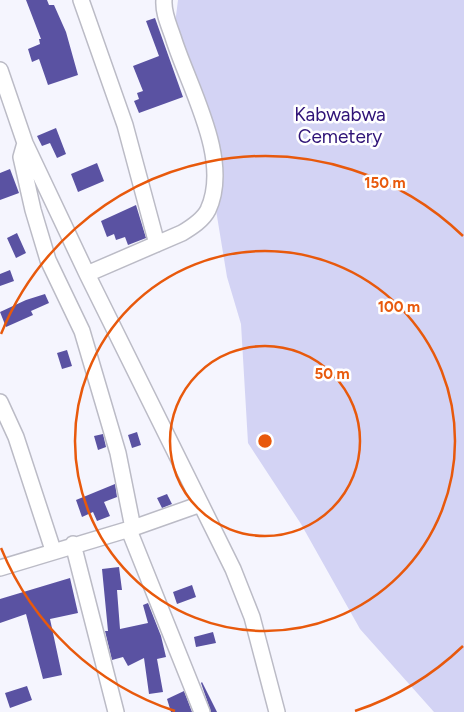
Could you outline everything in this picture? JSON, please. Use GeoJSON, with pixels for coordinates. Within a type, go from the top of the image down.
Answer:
{"type":"FeatureCollection","features":[{"type":"Feature","properties":{"kind":"street"},"geometry":{"type":"LineString","coordinates":[[81,0],[102,55],[125,125],[158,244]]}},
{"type":"Feature","properties":{"kind":"street"},"geometry":{"type":"LineString","coordinates":[[86,274],[158,244],[195,225],[207,211],[213,192],[214,170],[210,137],[164,12],[164,0]]}},
{"type":"Feature","properties":{"kind":"street"},"geometry":{"type":"LineString","coordinates":[[0,70],[25,143],[86,274],[234,569],[252,617],[277,712]]}},
{"type":"Feature","properties":{"kind":"street"},"geometry":{"type":"LineString","coordinates":[[25,143],[21,157],[32,210],[48,260],[82,331],[118,452],[131,529],[202,712]]}},
{"type":"Feature","properties":{"kind":"street"},"geometry":{"type":"LineString","coordinates":[[0,402],[16,437],[54,550]]}},
{"type":"Feature","properties":{"kind":"street"},"geometry":{"type":"LineString","coordinates":[[0,568],[74,544],[131,529],[201,504]]}},
{"type":"Feature","properties":{"kind":"street"},"geometry":{"type":"LineString","coordinates":[[74,544],[116,712]]}},
{"type":"Feature","properties":{"kind":"green space","name":"Kabwabwa Cemetery"},"geometry":{"type":"Polygon","coordinates":[[[178,0],[464,0],[464,712],[434,712],[360,629],[301,524],[248,443],[241,324],[227,277],[215,204],[222,159],[208,107],[174,32],[178,0]]]}},
{"type":"Feature","properties":{"kind":"building"},"geometry":{"type":"Polygon","coordinates":[[[26,0],[47,0],[49,5],[54,5],[66,32],[78,75],[48,85],[39,59],[32,62],[28,49],[40,44],[39,39],[41,39],[26,0]]]}},
{"type":"Feature","properties":{"kind":"building"},"geometry":{"type":"Polygon","coordinates":[[[155,18],[183,97],[139,113],[134,101],[139,99],[137,93],[143,91],[133,66],[159,56],[146,21],[155,18]]]}},
{"type":"Feature","properties":{"kind":"building"},"geometry":{"type":"Polygon","coordinates":[[[56,128],[66,154],[57,158],[50,143],[42,146],[37,136],[56,128]]]}},
{"type":"Feature","properties":{"kind":"building"},"geometry":{"type":"Polygon","coordinates":[[[97,163],[104,181],[78,192],[71,174],[97,163]]]}},
{"type":"Feature","properties":{"kind":"building"},"geometry":{"type":"Polygon","coordinates":[[[10,169],[19,193],[0,200],[0,173],[10,169]]]}},
{"type":"Feature","properties":{"kind":"building"},"geometry":{"type":"Polygon","coordinates":[[[136,205],[146,238],[128,245],[125,237],[116,240],[114,234],[107,237],[101,221],[136,205]]]}},
{"type":"Feature","properties":{"kind":"building"},"geometry":{"type":"Polygon","coordinates":[[[17,233],[26,253],[16,258],[7,238],[17,233]]]}},
{"type":"Feature","properties":{"kind":"building"},"geometry":{"type":"Polygon","coordinates":[[[10,270],[14,281],[0,286],[0,274],[10,270]]]}},
{"type":"Feature","properties":{"kind":"building"},"geometry":{"type":"Polygon","coordinates":[[[45,294],[49,303],[31,311],[33,315],[6,327],[0,312],[45,294]]]}},
{"type":"Feature","properties":{"kind":"building"},"geometry":{"type":"Polygon","coordinates":[[[67,350],[72,366],[62,369],[57,353],[67,350]]]}},
{"type":"Feature","properties":{"kind":"building"},"geometry":{"type":"Polygon","coordinates":[[[137,432],[141,445],[132,448],[128,435],[137,432]]]}},
{"type":"Feature","properties":{"kind":"building"},"geometry":{"type":"Polygon","coordinates":[[[103,434],[106,447],[98,450],[94,436],[103,434]]]}},
{"type":"Feature","properties":{"kind":"building"},"geometry":{"type":"Polygon","coordinates":[[[115,484],[117,497],[104,502],[110,516],[97,521],[93,512],[82,517],[76,500],[115,484]]]}},
{"type":"Feature","properties":{"kind":"building"},"geometry":{"type":"Polygon","coordinates":[[[167,494],[172,504],[162,508],[157,498],[167,494]]]}},
{"type":"Feature","properties":{"kind":"building"},"geometry":{"type":"Polygon","coordinates":[[[119,567],[122,590],[117,590],[120,629],[148,623],[143,605],[148,603],[161,636],[166,657],[157,659],[163,692],[149,694],[144,658],[128,666],[123,657],[112,660],[105,631],[108,631],[102,569],[119,567]]]}},
{"type":"Feature","properties":{"kind":"building"},"geometry":{"type":"Polygon","coordinates":[[[70,578],[78,613],[50,619],[62,675],[43,679],[26,614],[0,623],[0,599],[70,578]]]}},
{"type":"Feature","properties":{"kind":"building"},"geometry":{"type":"Polygon","coordinates":[[[192,585],[196,597],[177,604],[173,592],[192,585]]]}},
{"type":"Feature","properties":{"kind":"building"},"geometry":{"type":"Polygon","coordinates":[[[213,632],[216,643],[196,647],[194,637],[213,632]]]}},
{"type":"Feature","properties":{"kind":"building"},"geometry":{"type":"Polygon","coordinates":[[[202,682],[217,712],[211,712],[202,682]]]}},
{"type":"Feature","properties":{"kind":"building"},"geometry":{"type":"Polygon","coordinates":[[[27,686],[32,700],[10,708],[5,693],[27,686]]]}},
{"type":"Feature","properties":{"kind":"building"},"geometry":{"type":"Polygon","coordinates":[[[184,691],[192,712],[171,712],[167,699],[184,691]]]}}]}
